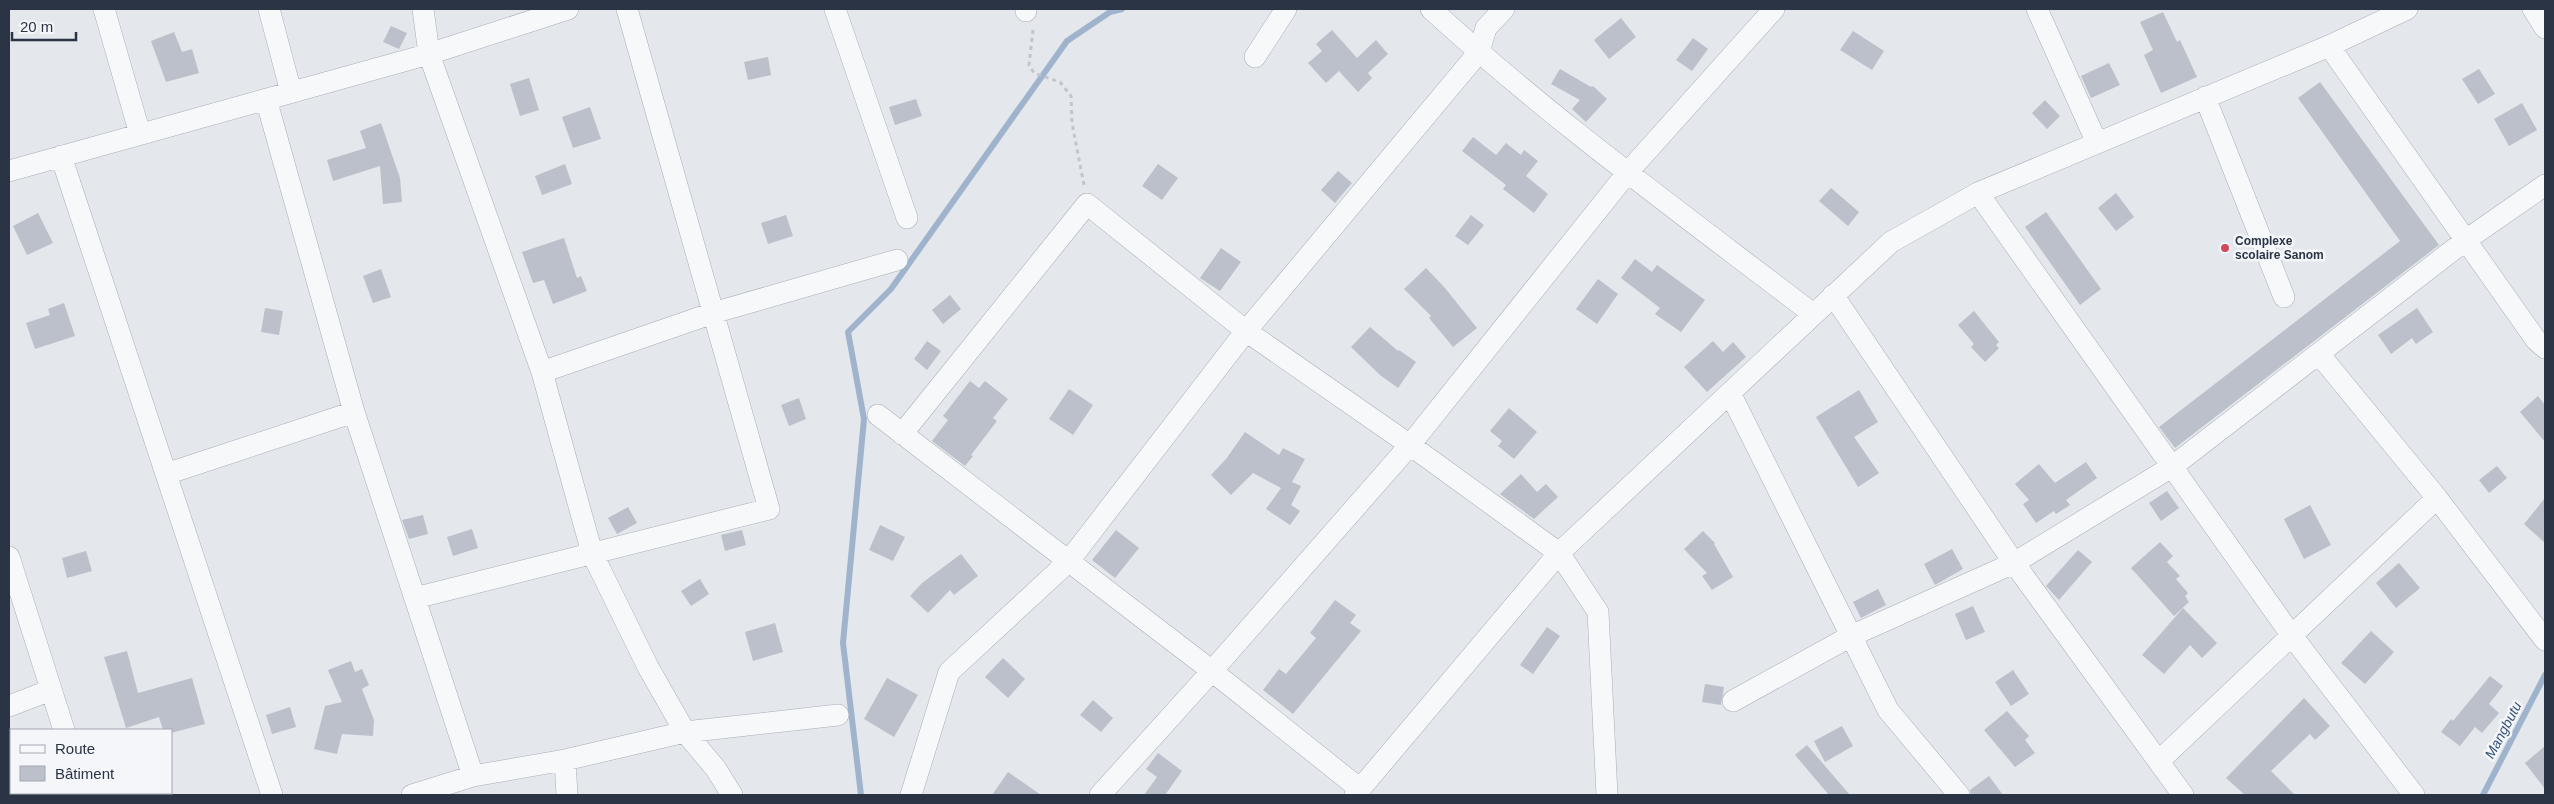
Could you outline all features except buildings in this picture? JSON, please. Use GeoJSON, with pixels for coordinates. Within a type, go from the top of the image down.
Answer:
{"type":"FeatureCollection","features":[{"type":"Feature","properties":{"kind":"street"},"geometry":{"type":"LineString","coordinates":[[104,9],[140,134]]}},
{"type":"Feature","properties":{"kind":"street"},"geometry":{"type":"LineString","coordinates":[[269,9],[291,92]]}},
{"type":"Feature","properties":{"kind":"street"},"geometry":{"type":"LineString","coordinates":[[423,9],[430,54],[542,372],[592,553],[648,667],[685,732],[716,769],[732,795]]}},
{"type":"Feature","properties":{"kind":"street"},"geometry":{"type":"LineString","coordinates":[[9,171],[430,54],[568,9]]}},
{"type":"Feature","properties":{"kind":"street"},"geometry":{"type":"LineString","coordinates":[[415,598],[769,509],[627,9]]}},
{"type":"Feature","properties":{"kind":"street"},"geometry":{"type":"LineString","coordinates":[[835,9],[906,218]]}},
{"type":"Feature","properties":{"kind":"street"},"geometry":{"type":"LineString","coordinates":[[1255,57],[1286,9]]}},
{"type":"Feature","properties":{"kind":"street"},"geometry":{"type":"LineString","coordinates":[[1431,9],[1478,52],[1628,172],[1813,314]]}},
{"type":"Feature","properties":{"kind":"street"},"geometry":{"type":"LineString","coordinates":[[911,795],[949,672],[1068,562],[1246,331],[1478,52],[1486,28],[1504,9]]}},
{"type":"Feature","properties":{"kind":"street"},"geometry":{"type":"LineString","coordinates":[[1100,795],[1212,671],[1410,444],[1628,172],[1774,9]]}},
{"type":"Feature","properties":{"kind":"street"},"geometry":{"type":"LineString","coordinates":[[2037,9],[2097,143]]}},
{"type":"Feature","properties":{"kind":"street"},"geometry":{"type":"LineString","coordinates":[[878,415],[1212,671],[1358,792],[1559,553],[1730,395],[1813,314],[1891,242],[1978,193],[2329,46],[2405,9]]}},
{"type":"Feature","properties":{"kind":"street"},"geometry":{"type":"LineString","coordinates":[[2533,9],[2545,28]]}},
{"type":"Feature","properties":{"kind":"street"},"geometry":{"type":"LineString","coordinates":[[2329,46],[2536,340],[2545,348]]}},
{"type":"Feature","properties":{"kind":"street"},"geometry":{"type":"LineString","coordinates":[[2205,97],[2284,297]]}},
{"type":"Feature","properties":{"kind":"street"},"geometry":{"type":"LineString","coordinates":[[266,99],[354,412],[473,776]]}},
{"type":"Feature","properties":{"kind":"street"},"geometry":{"type":"LineString","coordinates":[[61,156],[272,795]]}},
{"type":"Feature","properties":{"kind":"street"},"geometry":{"type":"LineString","coordinates":[[1733,701],[1851,636],[2014,563],[2173,466],[2466,240],[2545,185]]}},
{"type":"Feature","properties":{"kind":"street"},"geometry":{"type":"LineString","coordinates":[[1978,193],[2292,636],[2414,795]]}},
{"type":"Feature","properties":{"kind":"street"},"geometry":{"type":"LineString","coordinates":[[902,434],[1087,204],[1246,331],[1410,444],[1559,553],[1598,612],[1607,795]]}},
{"type":"Feature","properties":{"kind":"street"},"geometry":{"type":"LineString","coordinates":[[542,372],[713,313],[897,260]]}},
{"type":"Feature","properties":{"kind":"street"},"geometry":{"type":"LineString","coordinates":[[1833,295],[2014,563],[2183,795]]}},
{"type":"Feature","properties":{"kind":"street"},"geometry":{"type":"LineString","coordinates":[[2319,354],[2437,498],[2545,640]]}},
{"type":"Feature","properties":{"kind":"street"},"geometry":{"type":"LineString","coordinates":[[1730,395],[1888,710],[1959,795]]}},
{"type":"Feature","properties":{"kind":"street"},"geometry":{"type":"LineString","coordinates":[[166,474],[354,412]]}},
{"type":"Feature","properties":{"kind":"street"},"geometry":{"type":"LineString","coordinates":[[2159,761],[2437,498]]}},
{"type":"Feature","properties":{"kind":"street"},"geometry":{"type":"LineString","coordinates":[[9,557],[64,729]]}},
{"type":"Feature","properties":{"kind":"street"},"geometry":{"type":"LineString","coordinates":[[9,706],[51,690]]}},
{"type":"Feature","properties":{"kind":"street"},"geometry":{"type":"LineString","coordinates":[[412,795],[473,776],[566,760],[685,732],[838,715]]}},
{"type":"Feature","properties":{"kind":"street"},"geometry":{"type":"LineString","coordinates":[[566,760],[567,795]]}},
{"type":"Feature","properties":{"kind":"path"},"geometry":{"type":"LineString","coordinates":[[1026,10],[1034,34],[1029,65],[1034,73],[1060,82],[1071,96],[1072,123],[1087,204]]}},
{"type":"Feature","properties":{"kind":"waterway"},"geometry":{"type":"LineString","coordinates":[[861,795],[843,643],[864,419],[848,332],[891,289],[1067,41],[1110,12],[1122,9]]}},
{"type":"Feature","properties":{"kind":"waterway","name":"Mangbutu"},"geometry":{"type":"LineString","coordinates":[[2483,795],[2545,675]]}},
{"type":"Feature","properties":{"kind":"place","name":"Complexe scolaire Sanom"},"geometry":{"type":"Point","coordinates":[2225,248]}}]}
